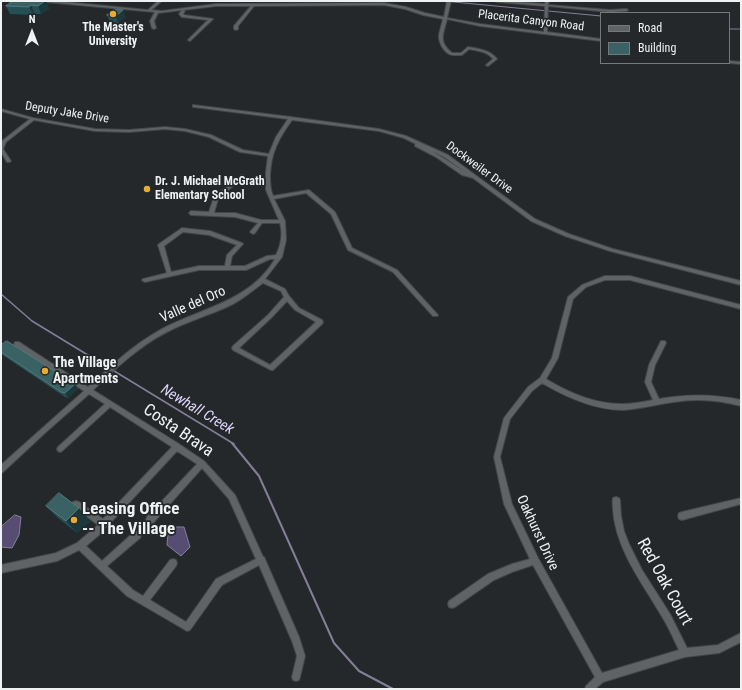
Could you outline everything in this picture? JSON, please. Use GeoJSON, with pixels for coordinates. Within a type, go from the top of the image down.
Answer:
{"type":"FeatureCollection","features":[{"type":"Feature","properties":{"kind":"street","name":"Placerita Canyon Road"},"geometry":{"type":"LineString","coordinates":[[45,1],[157,12],[183,11],[212,5],[252,3],[354,2],[384,4],[480,25],[600,40]]}},
{"type":"Feature","properties":{"kind":"street"},"geometry":{"type":"LineString","coordinates":[[148,11],[160,1]]}},
{"type":"Feature","properties":{"kind":"street"},"geometry":{"type":"LineString","coordinates":[[212,5],[215,1]]}},
{"type":"Feature","properties":{"kind":"street"},"geometry":{"type":"LineString","coordinates":[[234,5],[238,1]]}},
{"type":"Feature","properties":{"kind":"street"},"geometry":{"type":"LineString","coordinates":[[449,1],[440,39],[449,52],[456,55],[462,54],[468,48],[484,51],[492,55],[495,59],[488,65]]}},
{"type":"Feature","properties":{"kind":"street"},"geometry":{"type":"LineString","coordinates":[[497,1],[610,11],[626,10]]}},
{"type":"Feature","properties":{"kind":"street"},"geometry":{"type":"LineString","coordinates":[[546,32],[547,1]]}},
{"type":"Feature","properties":{"kind":"street"},"geometry":{"type":"LineString","coordinates":[[236,29],[252,3]]}},
{"type":"Feature","properties":{"kind":"street"},"geometry":{"type":"LineString","coordinates":[[183,11],[183,16]]}},
{"type":"Feature","properties":{"kind":"street"},"geometry":{"type":"LineString","coordinates":[[154,28],[152,21],[157,12]]}},
{"type":"Feature","properties":{"kind":"street"},"geometry":{"type":"LineString","coordinates":[[162,12],[211,20],[190,40]]}},
{"type":"Feature","properties":{"kind":"street"},"geometry":{"type":"LineString","coordinates":[[730,62],[741,63]]}},
{"type":"Feature","properties":{"kind":"street"},"geometry":{"type":"LineString","coordinates":[[194,106],[291,118]]}},
{"type":"Feature","properties":{"kind":"street","name":"Deputy Jake Drive"},"geometry":{"type":"LineString","coordinates":[[1,110],[34,119],[95,130],[155,130],[197,136],[240,154],[260,157],[270,155]]}},
{"type":"Feature","properties":{"kind":"street","name":"Dockweiler Drive"},"geometry":{"type":"LineString","coordinates":[[291,118],[362,127],[417,145],[438,156],[464,174],[474,177],[533,220],[567,235],[612,250],[741,283]]}},
{"type":"Feature","properties":{"kind":"street","name":"Valle del Oro"},"geometry":{"type":"LineString","coordinates":[[1,470],[88,390],[137,348],[159,334],[186,321],[225,306],[250,290],[262,280],[279,257],[284,239],[283,221],[271,198],[268,184],[272,146],[278,135],[291,118]]}},
{"type":"Feature","properties":{"kind":"street"},"geometry":{"type":"LineString","coordinates":[[9,161],[1,149],[4,141],[34,119]]}},
{"type":"Feature","properties":{"kind":"street"},"geometry":{"type":"LineString","coordinates":[[211,213],[216,198],[240,176]]}},
{"type":"Feature","properties":{"kind":"street"},"geometry":{"type":"LineString","coordinates":[[271,198],[308,191],[333,213],[350,249],[395,271],[435,315]]}},
{"type":"Feature","properties":{"kind":"street"},"geometry":{"type":"LineString","coordinates":[[191,213],[235,215],[261,222],[283,221]]}},
{"type":"Feature","properties":{"kind":"street"},"geometry":{"type":"LineString","coordinates":[[253,232],[261,222]]}},
{"type":"Feature","properties":{"kind":"street"},"geometry":{"type":"LineString","coordinates":[[169,274],[161,245],[182,230],[210,233],[240,244],[230,255],[227,268]]}},
{"type":"Feature","properties":{"kind":"street"},"geometry":{"type":"LineString","coordinates":[[145,280],[199,268],[246,268],[266,258],[279,257]]}},
{"type":"Feature","properties":{"kind":"street","name":"Oakhurst Drive"},"geometry":{"type":"LineString","coordinates":[[600,678],[535,561],[508,504],[497,457],[507,418],[530,389],[542,380],[555,358],[570,298],[584,286],[605,278],[630,278],[741,307]]}},
{"type":"Feature","properties":{"kind":"street"},"geometry":{"type":"LineString","coordinates":[[262,280],[283,290],[297,308],[320,322],[271,368],[235,348],[270,316],[287,297]]}},
{"type":"Feature","properties":{"kind":"street"},"geometry":{"type":"LineString","coordinates":[[657,402],[648,382],[652,365],[663,343]]}},
{"type":"Feature","properties":{"kind":"street","name":"Costa Brava"},"geometry":{"type":"LineString","coordinates":[[18,344],[202,463],[232,497],[296,640],[301,656],[296,677]]}},
{"type":"Feature","properties":{"kind":"street"},"geometry":{"type":"LineString","coordinates":[[542,380],[558,390],[588,402],[622,407],[685,398],[719,398],[741,403]]}},
{"type":"Feature","properties":{"kind":"street"},"geometry":{"type":"LineString","coordinates":[[60,449],[109,404]]}},
{"type":"Feature","properties":{"kind":"street"},"geometry":{"type":"LineString","coordinates":[[1,569],[57,557],[80,546],[177,446]]}},
{"type":"Feature","properties":{"kind":"street"},"geometry":{"type":"LineString","coordinates":[[150,520],[202,463]]}},
{"type":"Feature","properties":{"kind":"street","name":"Red Oak Court"},"geometry":{"type":"LineString","coordinates":[[616,500],[616,515],[625,543],[636,567],[664,611],[685,653]]}},
{"type":"Feature","properties":{"kind":"street"},"geometry":{"type":"LineString","coordinates":[[682,516],[741,501]]}},
{"type":"Feature","properties":{"kind":"street"},"geometry":{"type":"LineString","coordinates":[[76,504],[103,524]]}},
{"type":"Feature","properties":{"kind":"street"},"geometry":{"type":"LineString","coordinates":[[102,566],[137,535]]}},
{"type":"Feature","properties":{"kind":"street"},"geometry":{"type":"LineString","coordinates":[[80,546],[130,593],[187,627],[219,582],[260,560]]}},
{"type":"Feature","properties":{"kind":"street"},"geometry":{"type":"LineString","coordinates":[[452,604],[491,577],[512,568],[535,561]]}},
{"type":"Feature","properties":{"kind":"street"},"geometry":{"type":"LineString","coordinates":[[144,602],[173,563]]}},
{"type":"Feature","properties":{"kind":"street"},"geometry":{"type":"LineString","coordinates":[[589,689],[600,678],[685,653],[720,648],[741,637]]}},
{"type":"Feature","properties":{"kind":"shaded area"},"geometry":{"type":"Polygon","coordinates":[[[15,515],[21,517],[19,535],[12,548],[1,547],[1,527],[15,515]]]}},
{"type":"Feature","properties":{"kind":"shaded area"},"geometry":{"type":"Polygon","coordinates":[[[175,527],[184,527],[190,547],[181,556],[167,545],[168,534],[175,527]]]}},
{"type":"Feature","properties":{"kind":"building"},"geometry":{"type":"Polygon","coordinates":[[[13,1],[45,1],[38,6],[6,6],[13,1]]]}},
{"type":"Feature","properties":{"kind":"building"},"geometry":{"type":"Polygon","coordinates":[[[115,9],[123,10],[116,16],[107,15],[115,9]]]}},
{"type":"Feature","properties":{"kind":"building","name":"The Village Apartments"},"geometry":{"type":"Polygon","coordinates":[[[7,341],[75,384],[65,393],[61,392],[1,352],[1,345],[7,341]]]}},
{"type":"Feature","properties":{"kind":"building"},"geometry":{"type":"Polygon","coordinates":[[[59,493],[79,508],[66,521],[46,506],[59,493]]]}},
{"type":"Feature","properties":{"kind":"waterway"},"geometry":{"type":"LineString","coordinates":[[443,1],[600,16]]}},
{"type":"Feature","properties":{"kind":"waterway"},"geometry":{"type":"LineString","coordinates":[[730,29],[741,29]]}},
{"type":"Feature","properties":{"kind":"waterway","name":"Newhall Creek"},"geometry":{"type":"LineString","coordinates":[[1,294],[32,321],[234,444]]}},
{"type":"Feature","properties":{"kind":"waterway","name":"Newhall Creek"},"geometry":{"type":"LineString","coordinates":[[232,443],[259,476],[334,643],[359,671],[393,689]]}},
{"type":"Feature","properties":{"kind":"place","name":"The Master's University"},"geometry":{"type":"Point","coordinates":[113,14]}},
{"type":"Feature","properties":{"kind":"place","name":"Dr. J. Michael McGrath Elementary School"},"geometry":{"type":"Point","coordinates":[147,189]}},
{"type":"Feature","properties":{"kind":"place","name":"The Village Apartments"},"geometry":{"type":"Point","coordinates":[45,371]}},
{"type":"Feature","properties":{"kind":"place","name":"Leasing Office -- The Village"},"geometry":{"type":"Point","coordinates":[74,520]}}]}
